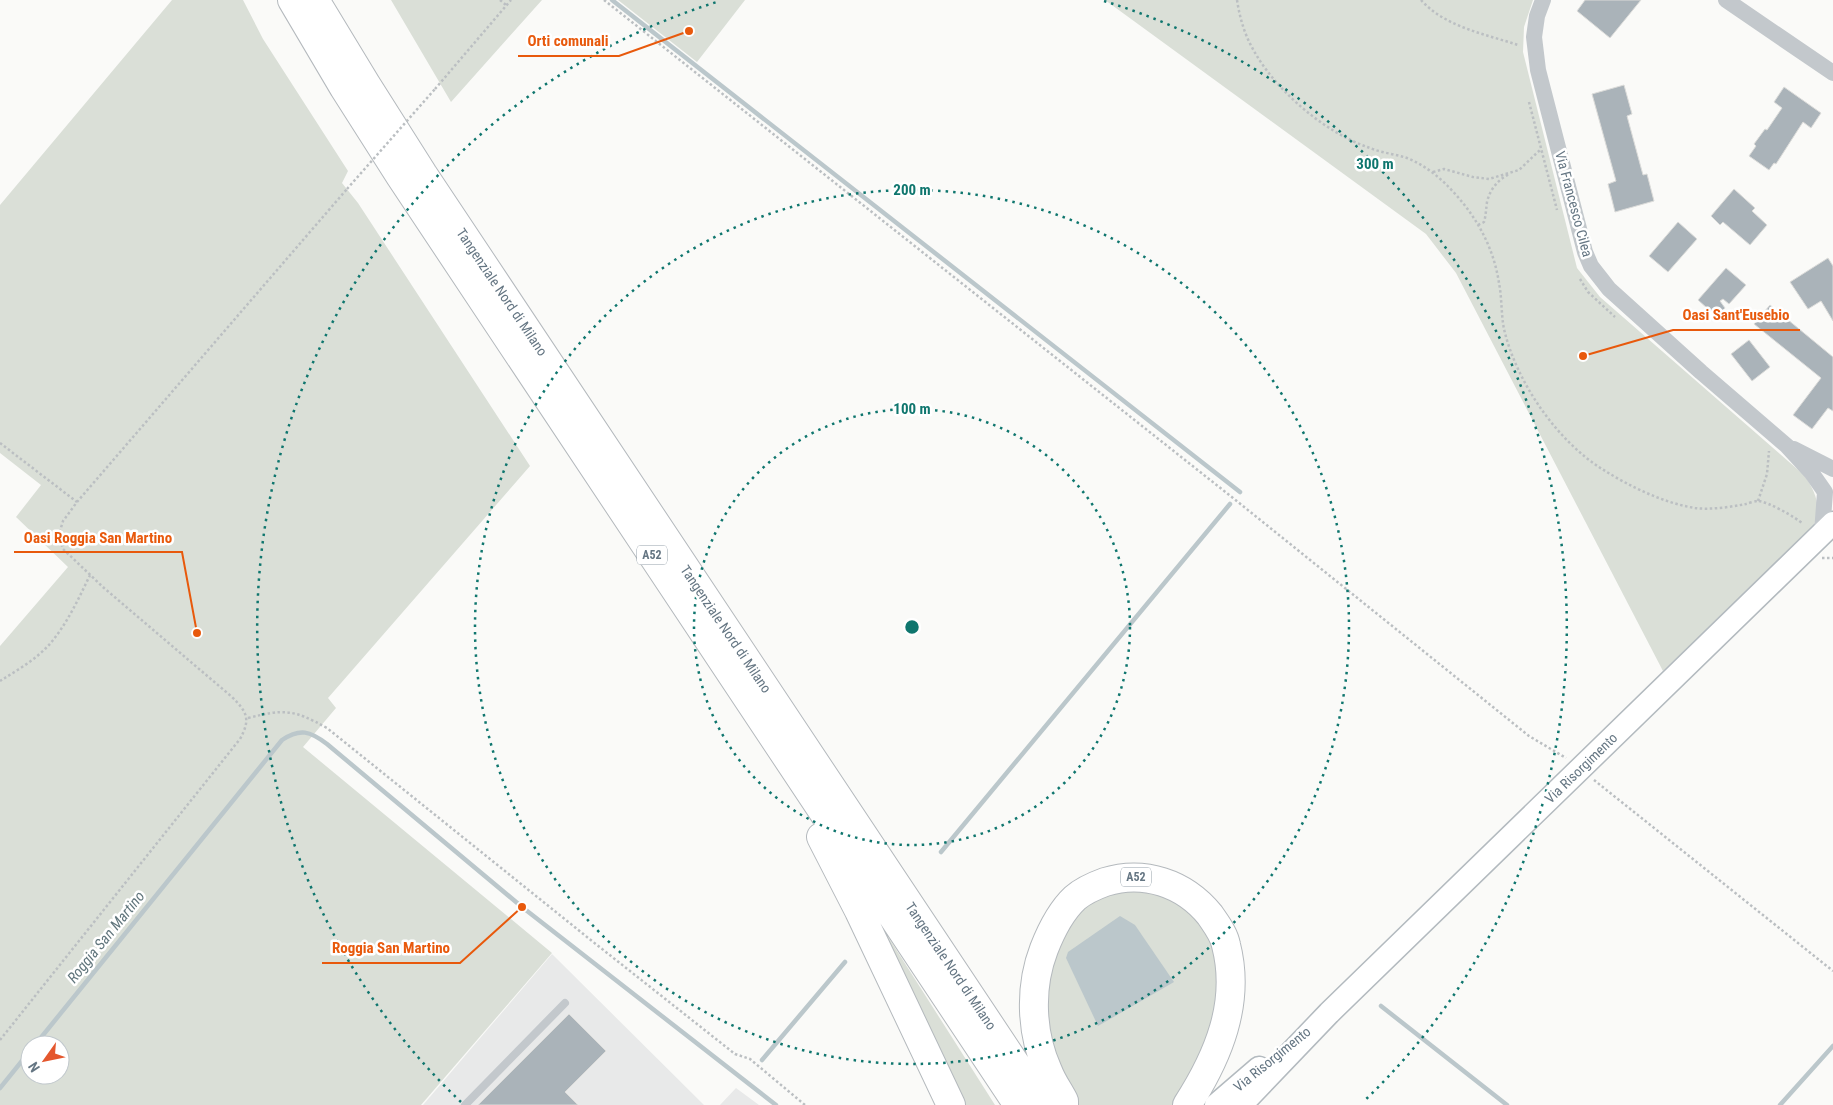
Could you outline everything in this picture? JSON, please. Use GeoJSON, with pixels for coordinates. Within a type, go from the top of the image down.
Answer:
{"type":"FeatureCollection","features":[{"type":"Feature","properties":{"kind":"highway","name":"Tangenziale Nord di Milano"},"geometry":{"type":"LineString","coordinates":[[292,0],[391,161],[1018,1105]]}},
{"type":"Feature","properties":{"kind":"highway","name":"Tangenziale Nord di Milano"},"geometry":{"type":"LineString","coordinates":[[315,0],[361,77],[423,174],[1043,1105]]}},
{"type":"Feature","properties":{"kind":"highway","name":"A52"},"geometry":{"type":"LineString","coordinates":[[620,507],[669,601],[810,816],[859,911],[951,1105]]}},
{"type":"Feature","properties":{"kind":"highway","name":"A52"},"geometry":{"type":"LineString","coordinates":[[1064,1105],[1064,1101],[1043,1060],[1036,1030],[1034,992],[1041,956],[1064,909],[1076,897],[1098,884],[1111,880],[1135,877],[1172,885],[1195,899],[1214,921],[1226,943],[1230,983],[1227,1022],[1209,1069],[1187,1105]]}},
{"type":"Feature","properties":{"kind":"street","name":"Via Francesco Cilea"},"geometry":{"type":"LineString","coordinates":[[1543,0],[1537,16],[1534,37],[1538,70],[1585,252],[1591,266],[1609,289],[1646,324],[1787,446],[1811,472],[1829,494],[1819,527]]}},
{"type":"Feature","properties":{"kind":"street"},"geometry":{"type":"LineString","coordinates":[[1726,0],[1833,73]]}},
{"type":"Feature","properties":{"kind":"street","name":"Via Francesco Cilea"},"geometry":{"type":"LineString","coordinates":[[1787,446],[1833,469]]}},
{"type":"Feature","properties":{"kind":"street","name":"Via Risorgimento"},"geometry":{"type":"LineString","coordinates":[[1241,1105],[1328,1013],[1580,769],[1819,527]]}},
{"type":"Feature","properties":{"kind":"street","name":"Via Risorgimento"},"geometry":{"type":"LineString","coordinates":[[1216,1105],[1328,1013]]}},
{"type":"Feature","properties":{"kind":"lane"},"geometry":{"type":"LineString","coordinates":[[465,1105],[565,1002]]}},
{"type":"Feature","properties":{"kind":"path"},"geometry":{"type":"LineString","coordinates":[[500,0],[506,5]]}},
{"type":"Feature","properties":{"kind":"path"},"geometry":{"type":"LineString","coordinates":[[0,1040],[240,739],[246,729],[248,718],[242,707],[232,697],[67,553],[60,540],[63,521],[77,502],[510,0]]}},
{"type":"Feature","properties":{"kind":"path"},"geometry":{"type":"LineString","coordinates":[[604,0],[1226,492],[1529,736],[1566,758],[1833,971]]}},
{"type":"Feature","properties":{"kind":"path"},"geometry":{"type":"LineString","coordinates":[[1238,0],[1248,39],[1260,59],[1278,84],[1303,108],[1336,134],[1369,148],[1408,159],[1433,172],[1458,197],[1487,239],[1499,284],[1504,326],[1510,351],[1528,389],[1552,423],[1570,444],[1601,468],[1660,499],[1697,508],[1729,507],[1758,501],[1819,527]]}},
{"type":"Feature","properties":{"kind":"path"},"geometry":{"type":"LineString","coordinates":[[1421,0],[1433,12],[1454,23],[1518,45]]}},
{"type":"Feature","properties":{"kind":"path"},"geometry":{"type":"LineString","coordinates":[[1433,172],[1444,169],[1473,177],[1489,179],[1519,170],[1540,150]]}},
{"type":"Feature","properties":{"kind":"path"},"geometry":{"type":"LineString","coordinates":[[1478,225],[1484,222],[1487,201],[1493,187],[1500,179],[1513,171]]}},
{"type":"Feature","properties":{"kind":"path"},"geometry":{"type":"LineString","coordinates":[[0,443],[77,502]]}},
{"type":"Feature","properties":{"kind":"path"},"geometry":{"type":"LineString","coordinates":[[1758,501],[1766,474],[1770,449]]}},
{"type":"Feature","properties":{"kind":"path"},"geometry":{"type":"LineString","coordinates":[[0,681],[47,647],[70,614],[90,575]]}},
{"type":"Feature","properties":{"kind":"path"},"geometry":{"type":"LineString","coordinates":[[248,718],[285,711],[296,713],[327,728],[592,941],[735,1054],[750,1059],[804,1105]]}},
{"type":"Feature","properties":{"kind":"shaded area"},"geometry":{"type":"Polygon","coordinates":[[[172,0],[243,0],[263,39],[348,171],[342,183],[358,203],[530,466],[328,698],[336,708],[303,747],[552,953],[421,1105],[0,1105],[0,646],[68,567],[16,517],[41,485],[0,453],[0,205],[172,0]]]}},
{"type":"Feature","properties":{"kind":"shaded area"},"geometry":{"type":"Polygon","coordinates":[[[391,0],[542,0],[451,102],[391,0]]]}},
{"type":"Feature","properties":{"kind":"shaded area"},"geometry":{"type":"Polygon","coordinates":[[[618,0],[745,0],[697,62],[618,0]]]}},
{"type":"Feature","properties":{"kind":"shaded area"},"geometry":{"type":"Polygon","coordinates":[[[1105,0],[1533,0],[1524,27],[1523,52],[1577,268],[1600,297],[1804,475],[1813,490],[1817,504],[1816,519],[1808,535],[1663,671],[1456,273],[1426,234],[1105,0]]]}},
{"type":"Feature","properties":{"kind":"shaded area"},"geometry":{"type":"Polygon","coordinates":[[[1101,888],[1167,889],[1213,933],[1224,999],[1179,1105],[1078,1105],[1069,1092],[1043,1025],[1048,960],[1060,933],[1101,888]]]}},
{"type":"Feature","properties":{"kind":"shaded area"},"geometry":{"type":"Polygon","coordinates":[[[864,899],[995,1105],[961,1105],[864,899]]]}},
{"type":"Feature","properties":{"kind":"shaded area"},"geometry":{"type":"Polygon","coordinates":[[[1120,916],[1135,925],[1174,982],[1098,1026],[1066,958],[1068,952],[1120,916]]]}},
{"type":"Feature","properties":{"kind":"shaded area"},"geometry":{"type":"Polygon","coordinates":[[[552,954],[704,1105],[423,1105],[552,954]]]}},
{"type":"Feature","properties":{"kind":"shaded area"},"geometry":{"type":"Polygon","coordinates":[[[736,1088],[759,1105],[720,1105],[736,1088]]]}},
{"type":"Feature","properties":{"kind":"building"},"geometry":{"type":"Polygon","coordinates":[[[1585,0],[1641,0],[1610,38],[1577,11],[1585,0]]]}},
{"type":"Feature","properties":{"kind":"building"},"geometry":{"type":"Polygon","coordinates":[[[1624,85],[1632,114],[1627,116],[1643,175],[1647,174],[1654,201],[1615,212],[1608,184],[1616,181],[1592,94],[1624,85]]]}},
{"type":"Feature","properties":{"kind":"building"},"geometry":{"type":"Polygon","coordinates":[[[1784,87],[1821,113],[1811,128],[1803,122],[1776,164],[1774,163],[1769,170],[1749,156],[1756,146],[1754,144],[1765,129],[1767,130],[1782,108],[1774,102],[1784,87]]]}},
{"type":"Feature","properties":{"kind":"building"},"geometry":{"type":"Polygon","coordinates":[[[1734,189],[1755,208],[1752,211],[1767,225],[1750,245],[1723,222],[1720,225],[1711,216],[1734,189]]]}},
{"type":"Feature","properties":{"kind":"building"},"geometry":{"type":"Polygon","coordinates":[[[1678,222],[1697,239],[1668,272],[1649,256],[1678,222]]]}},
{"type":"Feature","properties":{"kind":"building"},"geometry":{"type":"Polygon","coordinates":[[[1828,258],[1833,266],[1833,321],[1821,301],[1808,309],[1790,282],[1828,258]]]}},
{"type":"Feature","properties":{"kind":"building"},"geometry":{"type":"Polygon","coordinates":[[[1726,268],[1746,285],[1729,304],[1723,299],[1720,301],[1725,308],[1717,317],[1698,300],[1726,268]]]}},
{"type":"Feature","properties":{"kind":"building"},"geometry":{"type":"Polygon","coordinates":[[[1770,305],[1833,357],[1833,411],[1828,408],[1812,429],[1793,415],[1821,378],[1754,324],[1770,305]]]}},
{"type":"Feature","properties":{"kind":"building"},"geometry":{"type":"Polygon","coordinates":[[[1749,340],[1770,367],[1752,381],[1731,354],[1749,340]]]}},
{"type":"Feature","properties":{"kind":"building"},"geometry":{"type":"Polygon","coordinates":[[[569,1014],[606,1051],[565,1092],[578,1105],[478,1105],[569,1014]]]}},
{"type":"Feature","properties":{"kind":"waterway"},"geometry":{"type":"LineString","coordinates":[[612,0],[1240,492]]}},
{"type":"Feature","properties":{"kind":"waterway"},"geometry":{"type":"LineString","coordinates":[[941,852],[1230,504]]}},
{"type":"Feature","properties":{"kind":"waterway","name":"Roggia San Martino"},"geometry":{"type":"LineString","coordinates":[[43,1035],[282,740],[294,734],[305,733],[315,736],[327,744],[522,907],[776,1105]]}},
{"type":"Feature","properties":{"kind":"waterway"},"geometry":{"type":"LineString","coordinates":[[762,1060],[845,962]]}},
{"type":"Feature","properties":{"kind":"waterway"},"geometry":{"type":"LineString","coordinates":[[1381,1006],[1507,1105]]}},
{"type":"Feature","properties":{"kind":"waterway"},"geometry":{"type":"LineString","coordinates":[[1780,1105],[1833,1046]]}},
{"type":"Feature","properties":{"kind":"waterway","name":"Roggia San Martino"},"geometry":{"type":"LineString","coordinates":[[0,1088],[20,1063]]}},
{"type":"Feature","properties":{"kind":"place","name":"Orti comunali"},"geometry":{"type":"Point","coordinates":[689,31]}},
{"type":"Feature","properties":{"kind":"place","name":"Oasi Sant'Eusebio"},"geometry":{"type":"Point","coordinates":[1583,356]}},
{"type":"Feature","properties":{"kind":"place","name":"Oasi Roggia San Martino"},"geometry":{"type":"Point","coordinates":[197,633]}},
{"type":"Feature","properties":{"kind":"place","name":"Roggia San Martino"},"geometry":{"type":"Point","coordinates":[522,907]}}]}
